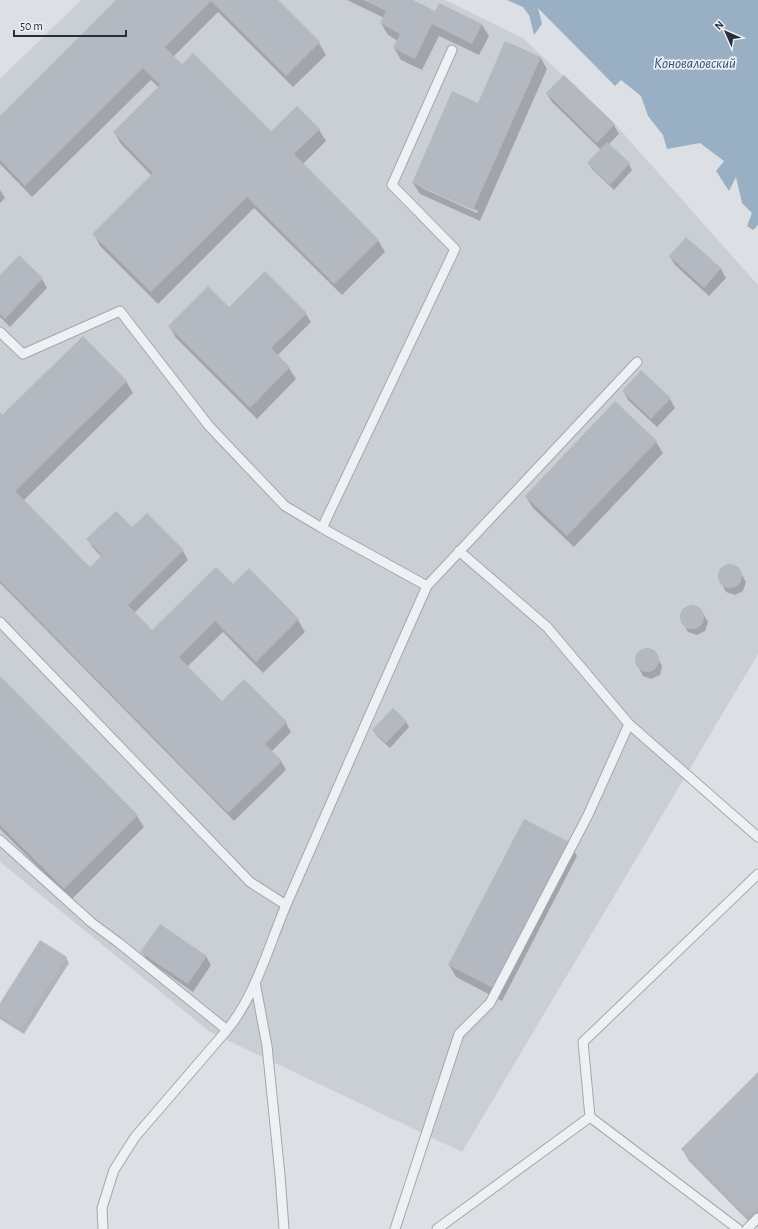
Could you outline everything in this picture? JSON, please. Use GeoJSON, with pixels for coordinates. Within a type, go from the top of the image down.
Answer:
{"type":"FeatureCollection","features":[{"type":"Feature","properties":{"kind":"lane"},"geometry":{"type":"LineString","coordinates":[[322,528],[455,249],[392,185],[452,50]]}},
{"type":"Feature","properties":{"kind":"lane"},"geometry":{"type":"LineString","coordinates":[[0,332],[23,354],[120,311],[209,426],[285,506],[427,586]]}},
{"type":"Feature","properties":{"kind":"lane"},"geometry":{"type":"LineString","coordinates":[[103,1229],[102,1208],[114,1170],[135,1137],[238,1016],[255,982],[286,905],[427,586],[637,362]]}},
{"type":"Feature","properties":{"kind":"lane"},"geometry":{"type":"LineString","coordinates":[[459,551],[547,627],[629,724],[758,838]]}},
{"type":"Feature","properties":{"kind":"lane"},"geometry":{"type":"LineString","coordinates":[[0,622],[250,882],[286,905]]}},
{"type":"Feature","properties":{"kind":"lane"},"geometry":{"type":"LineString","coordinates":[[395,1229],[459,1034],[490,1003],[588,815],[629,724]]}},
{"type":"Feature","properties":{"kind":"lane"},"geometry":{"type":"LineString","coordinates":[[0,840],[92,923],[227,1030]]}},
{"type":"Feature","properties":{"kind":"lane"},"geometry":{"type":"LineString","coordinates":[[738,1229],[590,1117],[583,1042],[758,874]]}},
{"type":"Feature","properties":{"kind":"lane"},"geometry":{"type":"LineString","coordinates":[[255,982],[267,1046],[284,1229]]}},
{"type":"Feature","properties":{"kind":"lane"},"geometry":{"type":"LineString","coordinates":[[437,1229],[590,1117]]}},
{"type":"Feature","properties":{"kind":"lane"},"geometry":{"type":"LineString","coordinates":[[747,1229],[758,1218]]}},
{"type":"Feature","properties":{"kind":"shaded area"},"geometry":{"type":"Polygon","coordinates":[[[81,0],[445,0],[523,38],[615,124],[758,285],[758,654],[462,1152],[210,1032],[0,862],[0,79],[81,0]]]}},
{"type":"Feature","properties":{"kind":"water","name":"Коноваловский"},"geometry":{"type":"Polygon","coordinates":[[[507,0],[758,0],[758,225],[753,230],[747,226],[752,213],[742,203],[736,177],[729,191],[716,171],[724,161],[700,143],[667,149],[663,135],[648,116],[641,96],[621,80],[615,86],[538,8],[542,24],[534,35],[529,15],[523,7],[507,0]]]}},
{"type":"Feature","properties":{"kind":"building"},"geometry":{"type":"Polygon","coordinates":[[[116,0],[278,0],[320,42],[286,76],[211,1],[165,47],[182,64],[193,53],[271,131],[297,106],[320,129],[294,154],[379,240],[334,284],[247,197],[151,292],[92,234],[153,173],[113,132],[160,85],[143,68],[25,186],[0,160],[0,116],[116,0]]]}},
{"type":"Feature","properties":{"kind":"building"},"geometry":{"type":"Polygon","coordinates":[[[363,0],[413,0],[435,11],[439,3],[482,24],[472,44],[432,24],[415,59],[393,48],[400,34],[380,23],[386,11],[363,0]]]}},
{"type":"Feature","properties":{"kind":"building"},"geometry":{"type":"Polygon","coordinates":[[[505,41],[541,57],[473,210],[412,183],[452,91],[478,103],[505,41]]]}},
{"type":"Feature","properties":{"kind":"building"},"geometry":{"type":"Polygon","coordinates":[[[564,75],[615,124],[597,143],[546,93],[564,75]]]}},
{"type":"Feature","properties":{"kind":"building"},"geometry":{"type":"Polygon","coordinates":[[[607,142],[630,163],[610,185],[587,163],[607,142]]]}},
{"type":"Feature","properties":{"kind":"building"},"geometry":{"type":"Polygon","coordinates":[[[686,237],[721,268],[704,288],[669,256],[686,237]]]}},
{"type":"Feature","properties":{"kind":"building"},"geometry":{"type":"Polygon","coordinates":[[[19,255],[43,278],[5,319],[0,314],[0,275],[19,255]]]}},
{"type":"Feature","properties":{"kind":"building"},"geometry":{"type":"Polygon","coordinates":[[[265,271],[307,313],[271,348],[290,367],[250,408],[168,326],[208,286],[229,307],[265,271]]]}},
{"type":"Feature","properties":{"kind":"building"},"geometry":{"type":"Polygon","coordinates":[[[83,336],[127,381],[15,491],[90,567],[102,555],[86,539],[116,511],[132,527],[147,513],[184,550],[128,605],[152,630],[216,567],[233,584],[249,568],[299,619],[256,662],[215,621],[179,657],[222,701],[244,679],[287,722],[265,744],[282,761],[228,813],[0,581],[0,412],[2,415],[83,336]]]}},
{"type":"Feature","properties":{"kind":"building"},"geometry":{"type":"Polygon","coordinates":[[[641,370],[671,398],[651,419],[622,391],[641,370]]]}},
{"type":"Feature","properties":{"kind":"building"},"geometry":{"type":"Polygon","coordinates":[[[615,401],[657,441],[567,536],[525,496],[615,401]]]}},
{"type":"Feature","properties":{"kind":"building"},"geometry":{"type":"Polygon","coordinates":[[[730,564],[739,567],[742,576],[739,585],[730,588],[721,585],[718,576],[721,567],[730,564]]]}},
{"type":"Feature","properties":{"kind":"building"},"geometry":{"type":"Polygon","coordinates":[[[692,605],[701,608],[704,617],[701,626],[692,629],[683,626],[680,617],[683,608],[692,605]]]}},
{"type":"Feature","properties":{"kind":"building"},"geometry":{"type":"Polygon","coordinates":[[[642,648],[652,648],[659,655],[659,665],[652,672],[642,672],[635,665],[635,655],[642,648]]]}},
{"type":"Feature","properties":{"kind":"building"},"geometry":{"type":"Polygon","coordinates":[[[0,676],[138,815],[64,889],[0,825],[0,676]]]}},
{"type":"Feature","properties":{"kind":"building"},"geometry":{"type":"Polygon","coordinates":[[[393,708],[407,721],[386,743],[372,730],[393,708]]]}},
{"type":"Feature","properties":{"kind":"building"},"geometry":{"type":"Polygon","coordinates":[[[524,819],[571,843],[495,989],[448,965],[524,819]]]}},
{"type":"Feature","properties":{"kind":"building"},"geometry":{"type":"Polygon","coordinates":[[[160,924],[207,956],[188,984],[140,952],[160,924]]]}},
{"type":"Feature","properties":{"kind":"building"},"geometry":{"type":"Polygon","coordinates":[[[40,940],[67,957],[21,1029],[0,1016],[0,1003],[40,940]]]}},
{"type":"Feature","properties":{"kind":"building"},"geometry":{"type":"Polygon","coordinates":[[[758,1072],[758,1207],[748,1217],[681,1149],[758,1072]]]}}]}
